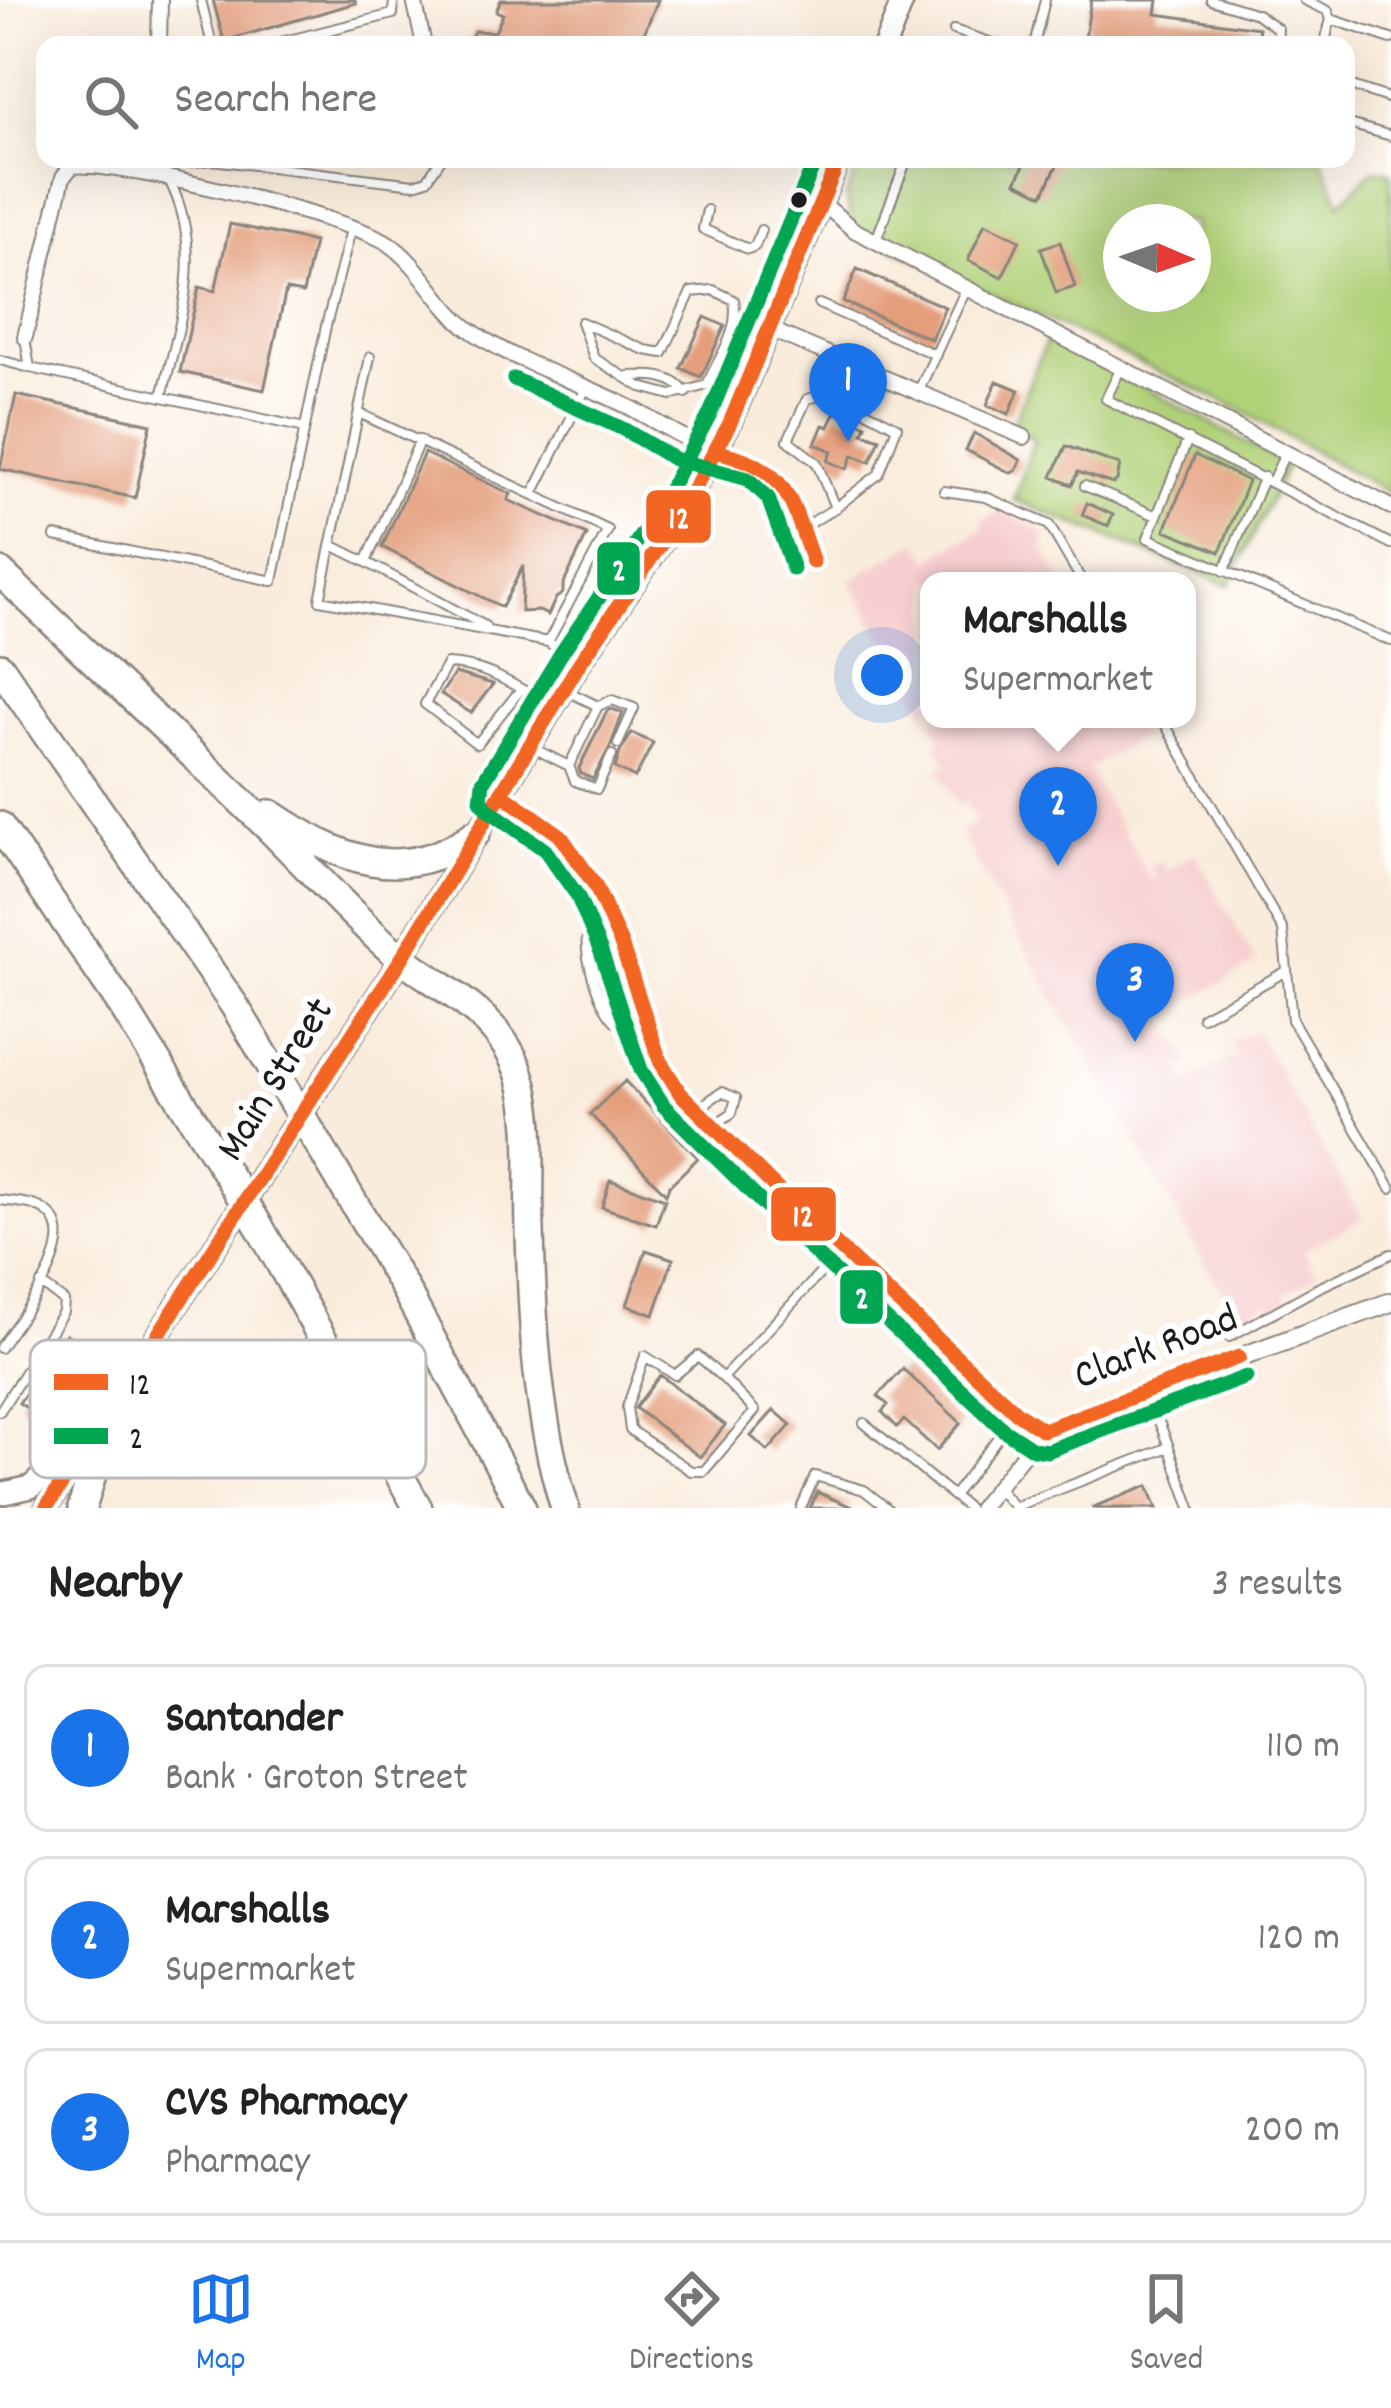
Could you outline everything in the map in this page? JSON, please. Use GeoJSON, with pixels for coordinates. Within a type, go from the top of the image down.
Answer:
{"type":"FeatureCollection","features":[{"type":"Feature","properties":{"kind":"highway"},"geometry":{"type":"LineString","coordinates":[[0,572],[402,958],[460,996],[490,1023],[520,1075],[527,1111],[532,1324],[538,1380],[565,1508]]}},
{"type":"Feature","properties":{"kind":"highway"},"geometry":{"type":"LineString","coordinates":[[0,667],[234,1005],[405,1289],[522,1508]]}},
{"type":"Feature","properties":{"kind":"highway"},"geometry":{"type":"LineString","coordinates":[[214,776],[295,830],[361,861],[419,860],[450,850],[476,833]]}},
{"type":"Feature","properties":{"kind":"highway"},"geometry":{"type":"LineString","coordinates":[[0,826],[123,1007],[324,1340]]}},
{"type":"Feature","properties":{"kind":"highway"},"geometry":{"type":"LineString","coordinates":[[82,1508],[91,1478]]}},
{"type":"Feature","properties":{"kind":"highway"},"geometry":{"type":"LineString","coordinates":[[393,1478],[405,1508]]}},
{"type":"Feature","properties":{"kind":"highway"},"geometry":{"type":"LineString","coordinates":[[402,1478],[418,1508]]}},
{"type":"Feature","properties":{"kind":"main road"},"geometry":{"type":"LineString","coordinates":[[889,36],[904,0]]}},
{"type":"Feature","properties":{"kind":"main road","name":"Main Street"},"geometry":{"type":"LineString","coordinates":[[156,1340],[402,958],[579,664],[644,572],[714,451],[835,168]]}},
{"type":"Feature","properties":{"kind":"main road"},"geometry":{"type":"LineString","coordinates":[[0,1494],[31,1487],[40,1478]]}},
{"type":"Feature","properties":{"kind":"main road","name":"Main Street"},"geometry":{"type":"LineString","coordinates":[[46,1508],[66,1478]]}},
{"type":"Feature","properties":{"kind":"street"},"geometry":{"type":"LineString","coordinates":[[159,36],[160,0]]}},
{"type":"Feature","properties":{"kind":"street"},"geometry":{"type":"LineString","coordinates":[[414,0],[422,36]]}},
{"type":"Feature","properties":{"kind":"street"},"geometry":{"type":"LineString","coordinates":[[25,337],[63,177],[70,168]]}},
{"type":"Feature","properties":{"kind":"street"},"geometry":{"type":"LineString","coordinates":[[144,168],[170,181],[352,224],[389,244],[415,266],[448,312],[472,332],[633,410],[683,440],[714,451]]}},
{"type":"Feature","properties":{"kind":"street"},"geometry":{"type":"LineString","coordinates":[[821,202],[854,230],[1391,507]]}},
{"type":"Feature","properties":{"kind":"street"},"geometry":{"type":"LineString","coordinates":[[769,329],[1024,437]]}},
{"type":"Feature","properties":{"kind":"street"},"geometry":{"type":"LineString","coordinates":[[501,793],[548,824],[574,849],[608,912],[670,1078],[703,1118],[1017,1413],[1043,1430]]}},
{"type":"Feature","properties":{"kind":"street","name":"Clark Road"},"geometry":{"type":"LineString","coordinates":[[980,1508],[1043,1430],[1390,1306]]}},
{"type":"Feature","properties":{"kind":"lane"},"geometry":{"type":"LineString","coordinates":[[201,0],[210,36]]}},
{"type":"Feature","properties":{"kind":"lane"},"geometry":{"type":"LineString","coordinates":[[305,36],[393,14],[394,0]]}},
{"type":"Feature","properties":{"kind":"lane"},"geometry":{"type":"LineString","coordinates":[[1036,36],[1045,0]]}},
{"type":"Feature","properties":{"kind":"lane"},"geometry":{"type":"LineString","coordinates":[[1211,0],[1257,14],[1278,29],[1278,36]]}},
{"type":"Feature","properties":{"kind":"lane"},"geometry":{"type":"LineString","coordinates":[[1304,0],[1328,11],[1326,36]]}},
{"type":"Feature","properties":{"kind":"lane"},"geometry":{"type":"LineString","coordinates":[[1330,19],[1391,39]]}},
{"type":"Feature","properties":{"kind":"lane"},"geometry":{"type":"LineString","coordinates":[[954,30],[972,36]]}},
{"type":"Feature","properties":{"kind":"lane"},"geometry":{"type":"LineString","coordinates":[[1355,87],[1391,99]]}},
{"type":"Feature","properties":{"kind":"lane"},"geometry":{"type":"LineString","coordinates":[[1355,126],[1391,136]]}},
{"type":"Feature","properties":{"kind":"lane"},"geometry":{"type":"LineString","coordinates":[[279,168],[414,184],[427,180],[435,168]]}},
{"type":"Feature","properties":{"kind":"lane"},"geometry":{"type":"LineString","coordinates":[[876,241],[904,168]]}},
{"type":"Feature","properties":{"kind":"lane"},"geometry":{"type":"LineString","coordinates":[[162,397],[190,276],[183,208],[170,181]]}},
{"type":"Feature","properties":{"kind":"lane"},"geometry":{"type":"LineString","coordinates":[[707,210],[703,229],[748,249],[760,230]]}},
{"type":"Feature","properties":{"kind":"lane"},"geometry":{"type":"LineString","coordinates":[[55,536],[273,581],[352,224]]}},
{"type":"Feature","properties":{"kind":"lane"},"geometry":{"type":"LineString","coordinates":[[918,392],[967,288]]}},
{"type":"Feature","properties":{"kind":"lane"},"geometry":{"type":"LineString","coordinates":[[691,292],[720,293],[734,300],[734,334],[707,385],[670,395],[641,387],[628,376],[594,358],[581,322],[663,353],[691,292]]}},
{"type":"Feature","properties":{"kind":"lane"},"geometry":{"type":"LineString","coordinates":[[819,304],[936,356]]}},
{"type":"Feature","properties":{"kind":"lane"},"geometry":{"type":"LineString","coordinates":[[25,337],[30,368]]}},
{"type":"Feature","properties":{"kind":"lane"},"geometry":{"type":"LineString","coordinates":[[370,357],[320,600],[548,642],[579,664]]}},
{"type":"Feature","properties":{"kind":"lane"},"geometry":{"type":"LineString","coordinates":[[0,360],[304,428]]}},
{"type":"Feature","properties":{"kind":"lane"},"geometry":{"type":"LineString","coordinates":[[832,393],[846,362]]}},
{"type":"Feature","properties":{"kind":"lane"},"geometry":{"type":"LineString","coordinates":[[1121,368],[1106,399],[1391,544]]}},
{"type":"Feature","properties":{"kind":"lane"},"geometry":{"type":"LineString","coordinates":[[628,376],[660,376],[686,393]]}},
{"type":"Feature","properties":{"kind":"lane"},"geometry":{"type":"LineString","coordinates":[[534,492],[586,388]]}},
{"type":"Feature","properties":{"kind":"lane"},"geometry":{"type":"LineString","coordinates":[[801,529],[835,508],[879,473],[897,427],[832,393],[807,399],[788,440],[817,463],[835,508]]}},
{"type":"Feature","properties":{"kind":"lane"},"geometry":{"type":"LineString","coordinates":[[359,413],[608,530],[548,642]]}},
{"type":"Feature","properties":{"kind":"lane"},"geometry":{"type":"LineString","coordinates":[[1188,439],[1148,538],[1391,641]]}},
{"type":"Feature","properties":{"kind":"lane"},"geometry":{"type":"LineString","coordinates":[[365,562],[420,440]]}},
{"type":"Feature","properties":{"kind":"lane"},"geometry":{"type":"LineString","coordinates":[[714,451],[756,459],[770,469],[786,487],[813,562],[793,547],[762,494],[741,481],[714,451]]}},
{"type":"Feature","properties":{"kind":"lane"},"geometry":{"type":"LineString","coordinates":[[1224,571],[1285,454]]}},
{"type":"Feature","properties":{"kind":"lane"},"geometry":{"type":"LineString","coordinates":[[1085,486],[1157,516]]}},
{"type":"Feature","properties":{"kind":"lane"},"geometry":{"type":"LineString","coordinates":[[944,491],[986,497],[1049,525],[1077,572]]}},
{"type":"Feature","properties":{"kind":"lane"},"geometry":{"type":"LineString","coordinates":[[332,545],[495,631]]}},
{"type":"Feature","properties":{"kind":"lane"},"geometry":{"type":"LineString","coordinates":[[521,689],[477,744],[425,704],[447,664],[473,664],[521,689],[598,706],[612,700],[634,708],[618,743]]}},
{"type":"Feature","properties":{"kind":"lane"},"geometry":{"type":"LineString","coordinates":[[569,766],[598,706]]}},
{"type":"Feature","properties":{"kind":"lane"},"geometry":{"type":"LineString","coordinates":[[1167,728],[1283,930],[1292,1020],[1391,1188]]}},
{"type":"Feature","properties":{"kind":"lane"},"geometry":{"type":"LineString","coordinates":[[530,746],[569,766],[575,781],[597,789],[612,755]]}},
{"type":"Feature","properties":{"kind":"lane"},"geometry":{"type":"LineString","coordinates":[[608,912],[588,928],[587,959],[607,1012],[628,1029],[649,1030]]}},
{"type":"Feature","properties":{"kind":"lane"},"geometry":{"type":"LineString","coordinates":[[1202,1017],[1285,972]]}},
{"type":"Feature","properties":{"kind":"lane"},"geometry":{"type":"LineString","coordinates":[[722,1092],[736,1098],[732,1113],[720,1121],[703,1118],[707,1102],[722,1092]]}},
{"type":"Feature","properties":{"kind":"lane"},"geometry":{"type":"LineString","coordinates":[[0,1200],[34,1205],[55,1220],[59,1234],[58,1256],[0,1348]]}},
{"type":"Feature","properties":{"kind":"lane"},"geometry":{"type":"LineString","coordinates":[[723,1378],[842,1250]]}},
{"type":"Feature","properties":{"kind":"lane"},"geometry":{"type":"LineString","coordinates":[[1229,1337],[1316,1288],[1391,1254]]}},
{"type":"Feature","properties":{"kind":"lane"},"geometry":{"type":"LineString","coordinates":[[40,1284],[64,1300],[60,1319],[46,1340]]}},
{"type":"Feature","properties":{"kind":"lane"},"geometry":{"type":"LineString","coordinates":[[645,1356],[675,1375],[698,1356],[723,1378],[755,1411],[704,1471],[692,1472],[630,1430],[627,1407],[645,1356]]}},
{"type":"Feature","properties":{"kind":"lane"},"geometry":{"type":"LineString","coordinates":[[0,1411],[30,1365]]}},
{"type":"Feature","properties":{"kind":"lane"},"geometry":{"type":"LineString","coordinates":[[1147,1391],[1191,1508]]}},
{"type":"Feature","properties":{"kind":"lane"},"geometry":{"type":"LineString","coordinates":[[953,1496],[1017,1413]]}},
{"type":"Feature","properties":{"kind":"lane"},"geometry":{"type":"LineString","coordinates":[[864,1423],[968,1508]]}},
{"type":"Feature","properties":{"kind":"lane"},"geometry":{"type":"LineString","coordinates":[[997,1488],[1014,1508],[1169,1447]]}},
{"type":"Feature","properties":{"kind":"lane"},"geometry":{"type":"LineString","coordinates":[[801,1508],[815,1476],[864,1490],[886,1508]]}},
{"type":"Feature","properties":{"kind":"shaded area"},"geometry":{"type":"Polygon","coordinates":[[[1000,511],[1040,530],[1046,540],[1041,544],[1057,572],[920,572],[920,702],[850,580],[918,541],[930,559],[984,528],[981,522],[1000,511]]]}},
{"type":"Feature","properties":{"kind":"shaded area"},"geometry":{"type":"Polygon","coordinates":[[[935,728],[1144,728],[1147,733],[1088,769],[1150,880],[1156,877],[1151,867],[1161,861],[1167,870],[1195,854],[1256,963],[1164,1015],[1190,1063],[1181,1069],[1189,1081],[1236,1055],[1228,1041],[1256,1030],[1362,1219],[1304,1251],[1317,1275],[1285,1293],[1289,1300],[1274,1309],[1269,1302],[1237,1319],[959,832],[976,821],[965,801],[958,804],[939,770],[947,765],[935,743],[941,739],[935,728]]]}},
{"type":"Feature","properties":{"kind":"green space"},"geometry":{"type":"Polygon","coordinates":[[[857,168],[1326,168],[1340,203],[1375,169],[1391,173],[1391,494],[1233,406],[854,230],[846,197],[857,168]]]}},
{"type":"Feature","properties":{"kind":"green space"},"geometry":{"type":"Polygon","coordinates":[[[1049,335],[1287,465],[1229,585],[1014,500],[1034,440],[1013,423],[1049,335]]]}},
{"type":"Feature","properties":{"kind":"building"},"geometry":{"type":"Polygon","coordinates":[[[213,0],[356,3],[241,36],[223,36],[213,0]]]}},
{"type":"Feature","properties":{"kind":"building"},"geometry":{"type":"Polygon","coordinates":[[[501,0],[658,0],[643,36],[472,36],[474,31],[495,32],[503,14],[496,11],[501,0]]]}},
{"type":"Feature","properties":{"kind":"building"},"geometry":{"type":"Polygon","coordinates":[[[1091,0],[1158,0],[1156,14],[1259,28],[1258,36],[1085,36],[1091,0]]]}},
{"type":"Feature","properties":{"kind":"building"},"geometry":{"type":"Polygon","coordinates":[[[1023,168],[1056,168],[1043,195],[1016,182],[1023,168]]]}},
{"type":"Feature","properties":{"kind":"building"},"geometry":{"type":"Polygon","coordinates":[[[985,223],[1020,240],[1002,277],[968,260],[985,223]]]}},
{"type":"Feature","properties":{"kind":"building"},"geometry":{"type":"Polygon","coordinates":[[[230,224],[314,242],[303,293],[286,290],[264,390],[180,372],[199,287],[215,291],[230,224]]]}},
{"type":"Feature","properties":{"kind":"building"},"geometry":{"type":"Polygon","coordinates":[[[1060,242],[1075,287],[1056,293],[1041,248],[1060,242]]]}},
{"type":"Feature","properties":{"kind":"building"},"geometry":{"type":"Polygon","coordinates":[[[857,269],[945,307],[931,339],[843,302],[857,269]]]}},
{"type":"Feature","properties":{"kind":"building"},"geometry":{"type":"Polygon","coordinates":[[[705,317],[725,326],[701,377],[681,368],[705,317]]]}},
{"type":"Feature","properties":{"kind":"building"},"geometry":{"type":"Polygon","coordinates":[[[997,381],[1019,390],[1009,414],[987,405],[997,381]]]}},
{"type":"Feature","properties":{"kind":"building"},"geometry":{"type":"Polygon","coordinates":[[[16,395],[151,424],[135,498],[0,469],[16,395]]]}},
{"type":"Feature","properties":{"kind":"building"},"geometry":{"type":"Polygon","coordinates":[[[835,412],[866,425],[863,433],[880,439],[870,462],[853,455],[847,469],[828,461],[832,451],[815,444],[835,412]]]}},
{"type":"Feature","properties":{"kind":"building"},"geometry":{"type":"Polygon","coordinates":[[[974,433],[1021,460],[1016,471],[1011,473],[966,450],[974,433]]]}},
{"type":"Feature","properties":{"kind":"building"},"geometry":{"type":"Polygon","coordinates":[[[1066,446],[1120,465],[1117,480],[1113,484],[1078,472],[1072,485],[1052,477],[1066,446]]]}},
{"type":"Feature","properties":{"kind":"building"},"geometry":{"type":"Polygon","coordinates":[[[424,453],[511,494],[508,500],[587,535],[563,593],[548,615],[521,612],[523,566],[502,607],[382,547],[424,453]]]}},
{"type":"Feature","properties":{"kind":"building"},"geometry":{"type":"Polygon","coordinates":[[[1195,455],[1248,481],[1220,552],[1165,530],[1195,455]]]}},
{"type":"Feature","properties":{"kind":"building"},"geometry":{"type":"Polygon","coordinates":[[[1087,503],[1113,515],[1108,526],[1082,515],[1087,503]]]}},
{"type":"Feature","properties":{"kind":"building"},"geometry":{"type":"Polygon","coordinates":[[[455,673],[493,684],[471,713],[441,694],[455,673]]]}},
{"type":"Feature","properties":{"kind":"building"},"geometry":{"type":"Polygon","coordinates":[[[612,709],[623,713],[593,779],[579,768],[612,709]]]}},
{"type":"Feature","properties":{"kind":"building"},"geometry":{"type":"Polygon","coordinates":[[[632,733],[653,743],[635,778],[615,768],[632,733]]]}},
{"type":"Feature","properties":{"kind":"building"},"geometry":{"type":"Polygon","coordinates":[[[625,1081],[698,1158],[666,1194],[590,1114],[625,1081]]]}},
{"type":"Feature","properties":{"kind":"building"},"geometry":{"type":"Polygon","coordinates":[[[610,1180],[665,1199],[656,1225],[602,1207],[610,1180]]]}},
{"type":"Feature","properties":{"kind":"building"},"geometry":{"type":"Polygon","coordinates":[[[646,1250],[673,1259],[654,1315],[627,1305],[646,1250]]]}},
{"type":"Feature","properties":{"kind":"building"},"geometry":{"type":"Polygon","coordinates":[[[903,1369],[961,1423],[937,1450],[904,1420],[897,1427],[882,1412],[888,1405],[878,1396],[903,1369]]]}},
{"type":"Feature","properties":{"kind":"building"},"geometry":{"type":"Polygon","coordinates":[[[660,1375],[725,1425],[700,1457],[635,1408],[660,1375]]]}},
{"type":"Feature","properties":{"kind":"building"},"geometry":{"type":"Polygon","coordinates":[[[30,1387],[30,1410],[19,1403],[30,1387]]]}},
{"type":"Feature","properties":{"kind":"building"},"geometry":{"type":"Polygon","coordinates":[[[774,1410],[791,1425],[768,1451],[751,1436],[774,1410]]]}},
{"type":"Feature","properties":{"kind":"building"},"geometry":{"type":"Polygon","coordinates":[[[1148,1486],[1157,1508],[1093,1508],[1093,1507],[1148,1486]]]}},
{"type":"Feature","properties":{"kind":"building"},"geometry":{"type":"Polygon","coordinates":[[[817,1492],[854,1508],[810,1508],[817,1492]]]}},
{"type":"Feature","properties":{"kind":"transit line","name":"2"},"geometry":{"type":"LineString","coordinates":[[812,168],[710,414],[659,509],[562,652],[483,782],[481,800],[545,850],[577,895],[641,1070],[664,1106],[1004,1430],[1033,1449],[1047,1451],[1246,1377]]}},
{"type":"Feature","properties":{"kind":"transit line","name":"12"},"geometry":{"type":"LineString","coordinates":[[155,1340],[402,958],[579,664],[677,520],[730,423],[835,168]]}},
{"type":"Feature","properties":{"kind":"transit line","name":"2"},"geometry":{"type":"LineString","coordinates":[[514,379],[623,429],[674,459],[748,479],[768,498],[793,569]]}},
{"type":"Feature","properties":{"kind":"transit line","name":"12"},"geometry":{"type":"LineString","coordinates":[[714,451],[757,466],[783,488],[813,562]]}},
{"type":"Feature","properties":{"kind":"transit line","name":"12"},"geometry":{"type":"LineString","coordinates":[[501,793],[560,835],[595,885],[621,944],[660,1061],[680,1093],[1017,1413],[1043,1430],[1239,1357]]}},
{"type":"Feature","properties":{"kind":"transit line","name":"12"},"geometry":{"type":"LineString","coordinates":[[46,1508],[65,1478]]}},
{"type":"Feature","properties":{"kind":"place","name":"Santander"},"geometry":{"type":"Point","coordinates":[848,442]}},
{"type":"Feature","properties":{"kind":"place","name":"Marshalls"},"geometry":{"type":"Point","coordinates":[1058,866]}},
{"type":"Feature","properties":{"kind":"place","name":"CVS Pharmacy"},"geometry":{"type":"Point","coordinates":[1135,1042]}}]}
